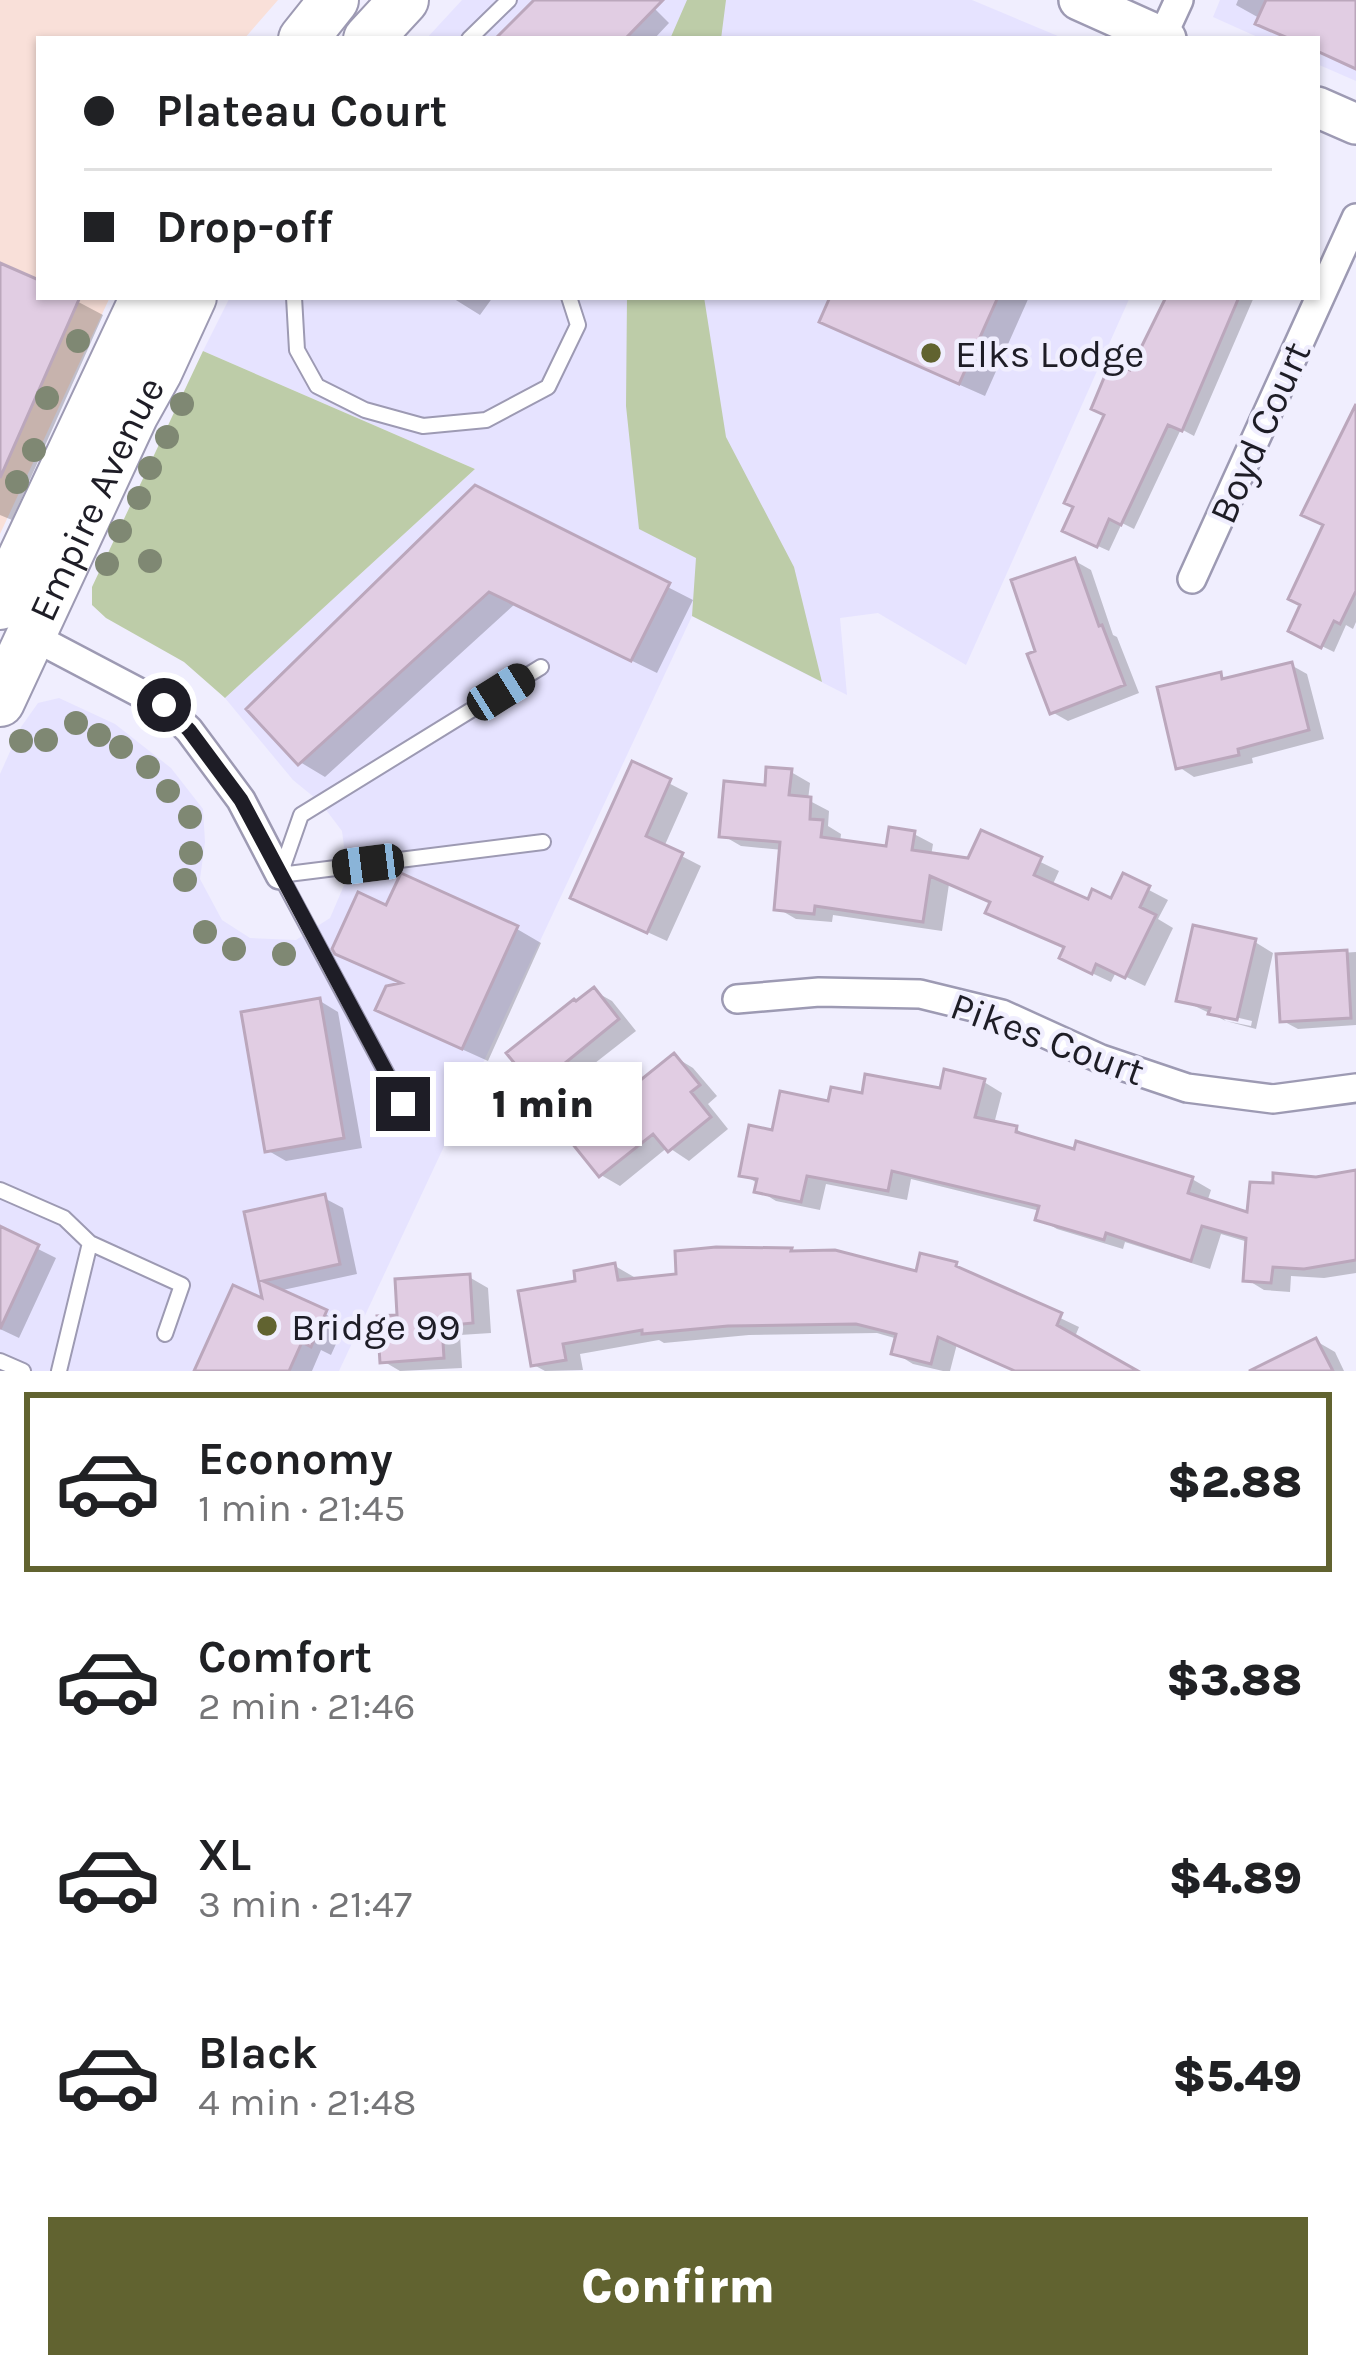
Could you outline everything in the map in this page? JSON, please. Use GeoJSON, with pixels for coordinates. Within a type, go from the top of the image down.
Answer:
{"type":"FeatureCollection","features":[{"type":"Feature","properties":{"kind":"highway"},"geometry":{"type":"LineString","coordinates":[[305,36],[334,0]]}},
{"type":"Feature","properties":{"kind":"highway","name":"Empire Avenue"},"geometry":{"type":"LineString","coordinates":[[0,702],[16,620],[98,400],[144,300]]}},
{"type":"Feature","properties":{"kind":"highway"},"geometry":{"type":"LineString","coordinates":[[158,371],[152,335],[169,300]]}},
{"type":"Feature","properties":{"kind":"highway","name":"Empire Avenue"},"geometry":{"type":"LineString","coordinates":[[16,620],[158,371],[191,300]]}},
{"type":"Feature","properties":{"kind":"street"},"geometry":{"type":"LineString","coordinates":[[1079,0],[1160,36]]}},
{"type":"Feature","properties":{"kind":"street"},"geometry":{"type":"LineString","coordinates":[[1165,36],[1179,0]]}},
{"type":"Feature","properties":{"kind":"street"},"geometry":{"type":"LineString","coordinates":[[1320,107],[1356,124]]}},
{"type":"Feature","properties":{"kind":"street","name":"Boyd Court"},"geometry":{"type":"LineString","coordinates":[[1320,297],[1356,218]]}},
{"type":"Feature","properties":{"kind":"street","name":"Boyd Court"},"geometry":{"type":"LineString","coordinates":[[1192,579],[1319,300]]}},
{"type":"Feature","properties":{"kind":"street"},"geometry":{"type":"LineString","coordinates":[[16,620],[164,705],[189,730],[241,800],[280,875]]}},
{"type":"Feature","properties":{"kind":"street","name":"Pikes Court"},"geometry":{"type":"LineString","coordinates":[[737,999],[819,992],[920,994],[1002,1014],[1101,1059],[1186,1088],[1273,1099],[1356,1088]]}},
{"type":"Feature","properties":{"kind":"lane"},"geometry":{"type":"LineString","coordinates":[[472,36],[509,0]]}},
{"type":"Feature","properties":{"kind":"lane"},"geometry":{"type":"LineString","coordinates":[[294,300],[297,350],[317,386],[365,410],[423,426],[486,420],[548,387],[578,325],[569,300]]}},
{"type":"Feature","properties":{"kind":"lane"},"geometry":{"type":"LineString","coordinates":[[403,1104],[280,875],[301,814],[541,667]]}},
{"type":"Feature","properties":{"kind":"lane"},"geometry":{"type":"LineString","coordinates":[[280,875],[543,842]]}},
{"type":"Feature","properties":{"kind":"lane"},"geometry":{"type":"LineString","coordinates":[[0,1190],[64,1218],[90,1243],[182,1285],[165,1334]]}},
{"type":"Feature","properties":{"kind":"lane"},"geometry":{"type":"LineString","coordinates":[[59,1371],[90,1243]]}},
{"type":"Feature","properties":{"kind":"lane"},"geometry":{"type":"LineString","coordinates":[[0,1361],[23,1371]]}},
{"type":"Feature","properties":{"kind":"shaded area"},"geometry":{"type":"Polygon","coordinates":[[[0,0],[278,0],[247,36],[36,36],[36,300],[109,300],[0,534],[0,0]]]}},
{"type":"Feature","properties":{"kind":"shaded area"},"geometry":{"type":"Polygon","coordinates":[[[462,0],[972,0],[1058,36],[429,36],[462,0]]]}},
{"type":"Feature","properties":{"kind":"shaded area"},"geometry":{"type":"Polygon","coordinates":[[[1220,0],[1356,0],[1356,81],[1320,65],[1320,36],[1255,36],[1213,17],[1220,0]]]}},
{"type":"Feature","properties":{"kind":"shaded area"},"geometry":{"type":"Polygon","coordinates":[[[228,300],[1129,300],[966,665],[878,613],[840,618],[847,695],[692,616],[339,1371],[0,1371],[0,774],[21,727],[38,703],[59,698],[115,724],[171,768],[203,809],[200,879],[222,920],[250,938],[296,940],[330,918],[348,876],[342,831],[225,698],[475,469],[203,351],[228,300]]]}},
{"type":"Feature","properties":{"kind":"green space"},"geometry":{"type":"Polygon","coordinates":[[[687,0],[726,0],[721,36],[671,36],[687,0]]]}},
{"type":"Feature","properties":{"kind":"green space"},"geometry":{"type":"Polygon","coordinates":[[[627,300],[704,300],[726,437],[794,567],[822,682],[692,616],[696,558],[639,529],[626,406],[627,300]]]}},
{"type":"Feature","properties":{"kind":"green space"},"geometry":{"type":"Polygon","coordinates":[[[203,351],[475,469],[225,698],[184,662],[106,618],[92,605],[92,587],[203,351]]]}},
{"type":"Feature","properties":{"kind":"building"},"geometry":{"type":"Polygon","coordinates":[[[534,0],[663,0],[628,36],[498,36],[534,0]]]}},
{"type":"Feature","properties":{"kind":"building"},"geometry":{"type":"Polygon","coordinates":[[[1266,0],[1356,0],[1356,69],[1320,52],[1320,36],[1283,36],[1255,24],[1266,0]]]}},
{"type":"Feature","properties":{"kind":"building"},"geometry":{"type":"Polygon","coordinates":[[[0,263],[36,279],[36,300],[79,300],[0,478],[0,263]]]}},
{"type":"Feature","properties":{"kind":"building","name":"Elks Lodge"},"geometry":{"type":"Polygon","coordinates":[[[829,300],[997,300],[959,384],[819,322],[829,300]]]}},
{"type":"Feature","properties":{"kind":"building"},"geometry":{"type":"Polygon","coordinates":[[[1165,300],[1238,300],[1182,431],[1168,425],[1121,525],[1109,519],[1097,547],[1062,531],[1073,507],[1064,503],[1104,415],[1091,409],[1111,361],[1130,370],[1165,300]]]}},
{"type":"Feature","properties":{"kind":"building"},"geometry":{"type":"Polygon","coordinates":[[[1356,404],[1356,591],[1340,624],[1334,621],[1321,648],[1288,631],[1300,605],[1288,599],[1323,525],[1301,515],[1356,404]]]}},
{"type":"Feature","properties":{"kind":"building"},"geometry":{"type":"Polygon","coordinates":[[[475,485],[670,583],[631,661],[489,592],[298,765],[246,709],[475,485]]]}},
{"type":"Feature","properties":{"kind":"building"},"geometry":{"type":"Polygon","coordinates":[[[1075,558],[1125,685],[1050,714],[1027,654],[1035,651],[1011,580],[1075,558]]]}},
{"type":"Feature","properties":{"kind":"building"},"geometry":{"type":"Polygon","coordinates":[[[1292,662],[1309,730],[1238,749],[1239,755],[1176,769],[1157,687],[1221,672],[1222,679],[1292,662]]]}},
{"type":"Feature","properties":{"kind":"building"},"geometry":{"type":"Polygon","coordinates":[[[632,761],[671,779],[646,836],[683,853],[647,933],[570,898],[632,761]]]}},
{"type":"Feature","properties":{"kind":"building"},"geometry":{"type":"Polygon","coordinates":[[[766,767],[792,769],[789,795],[811,797],[810,819],[823,820],[821,837],[886,846],[889,827],[915,831],[912,850],[968,858],[981,830],[1042,857],[1034,875],[1088,899],[1092,889],[1111,898],[1123,873],[1150,886],[1140,907],[1156,915],[1125,978],[1096,964],[1092,974],[1059,958],[1064,947],[985,913],[990,902],[930,876],[923,922],[815,906],[814,914],[774,910],[780,842],[719,837],[724,781],[765,785],[766,767]]]}},
{"type":"Feature","properties":{"kind":"building"},"geometry":{"type":"Polygon","coordinates":[[[401,873],[518,926],[462,1049],[375,1010],[386,986],[401,983],[332,949],[358,892],[386,905],[401,873]]]}},
{"type":"Feature","properties":{"kind":"building"},"geometry":{"type":"Polygon","coordinates":[[[1193,925],[1256,939],[1237,1020],[1176,1001],[1193,925]]]}},
{"type":"Feature","properties":{"kind":"building"},"geometry":{"type":"Polygon","coordinates":[[[1347,950],[1351,1018],[1280,1022],[1276,954],[1347,950]]]}},
{"type":"Feature","properties":{"kind":"building"},"geometry":{"type":"Polygon","coordinates":[[[594,987],[619,1019],[565,1063],[570,1070],[545,1089],[531,1071],[525,1076],[506,1053],[594,987]]]}},
{"type":"Feature","properties":{"kind":"building"},"geometry":{"type":"Polygon","coordinates":[[[320,998],[344,1138],[265,1152],[241,1012],[320,998]]]}},
{"type":"Feature","properties":{"kind":"building"},"geometry":{"type":"Polygon","coordinates":[[[674,1053],[700,1085],[691,1092],[711,1117],[668,1152],[653,1134],[599,1177],[571,1142],[674,1053]]]}},
{"type":"Feature","properties":{"kind":"building"},"geometry":{"type":"Polygon","coordinates":[[[944,1069],[985,1079],[975,1117],[1017,1126],[1016,1132],[1074,1149],[1076,1141],[1193,1177],[1188,1193],[1247,1212],[1250,1182],[1273,1183],[1273,1173],[1316,1177],[1356,1170],[1356,1260],[1304,1269],[1273,1267],[1271,1283],[1243,1281],[1246,1238],[1202,1226],[1191,1261],[1106,1233],[1104,1240],[1035,1220],[1039,1206],[892,1171],[888,1191],[807,1176],[801,1202],[754,1192],[757,1179],[739,1176],[749,1125],[772,1130],[780,1091],[828,1101],[831,1087],[862,1093],[865,1074],[940,1088],[944,1069]]]}},
{"type":"Feature","properties":{"kind":"building"},"geometry":{"type":"Polygon","coordinates":[[[325,1194],[340,1264],[263,1281],[327,1310],[311,1347],[302,1342],[289,1371],[194,1371],[233,1285],[262,1298],[244,1212],[325,1194]]]}},
{"type":"Feature","properties":{"kind":"building"},"geometry":{"type":"Polygon","coordinates":[[[0,1226],[39,1245],[0,1329],[0,1226]]]}},
{"type":"Feature","properties":{"kind":"building"},"geometry":{"type":"Polygon","coordinates":[[[716,1247],[835,1250],[916,1271],[920,1253],[957,1262],[956,1266],[1062,1313],[1057,1325],[1138,1371],[1015,1371],[938,1337],[931,1364],[891,1354],[896,1334],[856,1324],[728,1326],[642,1334],[642,1330],[563,1344],[566,1360],[531,1366],[518,1291],[575,1281],[574,1271],[615,1263],[618,1280],[676,1274],[675,1251],[716,1247]]]}},
{"type":"Feature","properties":{"kind":"building"},"geometry":{"type":"Polygon","coordinates":[[[470,1274],[473,1323],[442,1326],[444,1358],[380,1363],[377,1316],[397,1315],[395,1279],[470,1274]]]}},
{"type":"Feature","properties":{"kind":"building"},"geometry":{"type":"Polygon","coordinates":[[[1316,1338],[1333,1371],[1249,1371],[1316,1338]]]}},
{"type":"Feature","properties":{"kind":"place","name":"Elks Lodge"},"geometry":{"type":"Point","coordinates":[931,353]}},
{"type":"Feature","properties":{"kind":"place","name":"Bridge 99"},"geometry":{"type":"Point","coordinates":[267,1326]}},
{"type":"Feature","properties":{"kind":"route"},"geometry":{"type":"LineString","coordinates":[[164,705],[189,730],[241,800],[403,1104]]}}]}
